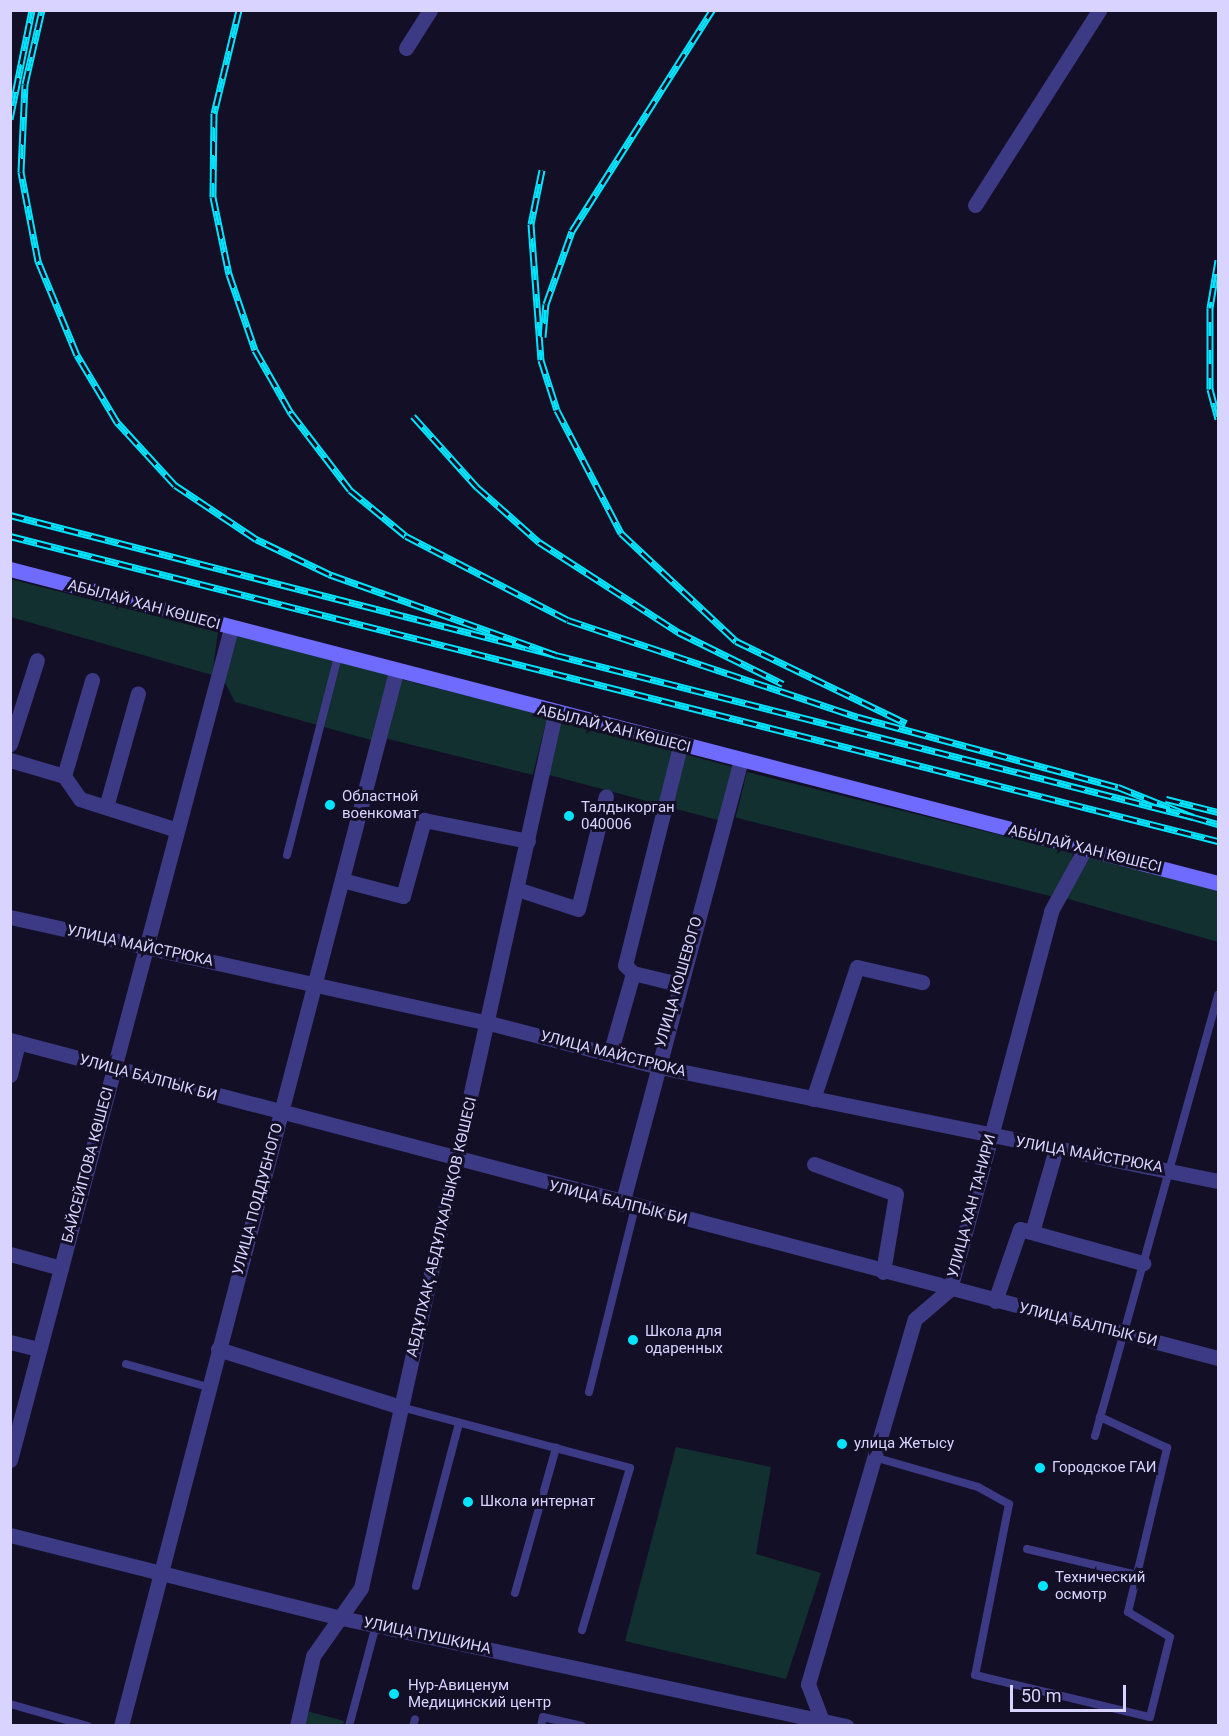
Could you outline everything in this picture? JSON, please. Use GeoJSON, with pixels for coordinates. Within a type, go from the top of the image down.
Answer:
{"type":"FeatureCollection","features":[{"type":"Feature","properties":{"kind":"main road","name":"АБЫЛАЙ ХАН КӨШЕСІ"},"geometry":{"type":"LineString","coordinates":[[10,569],[555,714],[1218,883]]}},
{"type":"Feature","properties":{"kind":"street"},"geometry":{"type":"LineString","coordinates":[[406,48],[430,10]]}},
{"type":"Feature","properties":{"kind":"street"},"geometry":{"type":"LineString","coordinates":[[975,204],[1099,10]]}},
{"type":"Feature","properties":{"kind":"street","name":"БАЙСЕЙІТОВА КӨШЕСІ"},"geometry":{"type":"LineString","coordinates":[[10,1460],[13,1437],[61,1268],[231,628]]}},
{"type":"Feature","properties":{"kind":"street"},"geometry":{"type":"LineString","coordinates":[[10,744],[37,660]]}},
{"type":"Feature","properties":{"kind":"street","name":"УЛИЦА ПОДДУБНОГО"},"geometry":{"type":"LineString","coordinates":[[122,1725],[160,1570],[396,672]]}},
{"type":"Feature","properties":{"kind":"street"},"geometry":{"type":"LineString","coordinates":[[64,776],[92,680]]}},
{"type":"Feature","properties":{"kind":"street"},"geometry":{"type":"LineString","coordinates":[[106,807],[138,693]]}},
{"type":"Feature","properties":{"kind":"street","name":"АБДҰЛХАҚ АБДҰЛХАЛЫҚОВ КӨШЕСІ"},"geometry":{"type":"LineString","coordinates":[[297,1725],[313,1656],[337,1617],[361,1588],[455,1161],[489,1023],[555,714]]}},
{"type":"Feature","properties":{"kind":"street"},"geometry":{"type":"LineString","coordinates":[[678,984],[633,974],[625,966],[680,746]]}},
{"type":"Feature","properties":{"kind":"street"},"geometry":{"type":"LineString","coordinates":[[10,760],[64,776],[80,799],[177,830]]}},
{"type":"Feature","properties":{"kind":"street","name":"УЛИЦА КОШЕВОГО"},"geometry":{"type":"LineString","coordinates":[[629,1206],[655,1066],[741,761]]}},
{"type":"Feature","properties":{"kind":"street"},"geometry":{"type":"LineString","coordinates":[[517,889],[578,909],[606,796]]}},
{"type":"Feature","properties":{"kind":"street"},"geometry":{"type":"LineString","coordinates":[[342,880],[403,896],[424,820],[528,841]]}},
{"type":"Feature","properties":{"kind":"street","name":"УЛИЦА ХАН ТАНИРИ"},"geometry":{"type":"LineString","coordinates":[[823,1723],[808,1684],[915,1319],[950,1289],[1051,911],[1085,849]]}},
{"type":"Feature","properties":{"kind":"street","name":"УЛИЦА МАЙСТРЮКА"},"geometry":{"type":"LineString","coordinates":[[10,917],[489,1023],[655,1066],[990,1137],[1167,1169],[1218,1181]]}},
{"type":"Feature","properties":{"kind":"street"},"geometry":{"type":"LineString","coordinates":[[813,1099],[857,967],[922,982]]}},
{"type":"Feature","properties":{"kind":"street"},"geometry":{"type":"LineString","coordinates":[[610,1054],[633,974]]}},
{"type":"Feature","properties":{"kind":"street","name":"УЛИЦА БАЛПЫК БИ"},"geometry":{"type":"LineString","coordinates":[[10,1075],[14,1041],[455,1161],[1218,1358]]}},
{"type":"Feature","properties":{"kind":"street"},"geometry":{"type":"LineString","coordinates":[[1032,1232],[1056,1149]]}},
{"type":"Feature","properties":{"kind":"street"},"geometry":{"type":"LineString","coordinates":[[814,1164],[896,1194],[882,1272]]}},
{"type":"Feature","properties":{"kind":"street"},"geometry":{"type":"LineString","coordinates":[[995,1301],[1020,1229],[1143,1263]]}},
{"type":"Feature","properties":{"kind":"street"},"geometry":{"type":"LineString","coordinates":[[10,1254],[61,1268]]}},
{"type":"Feature","properties":{"kind":"street"},"geometry":{"type":"LineString","coordinates":[[10,1342],[39,1349]]}},
{"type":"Feature","properties":{"kind":"street"},"geometry":{"type":"LineString","coordinates":[[218,1349],[401,1407]]}},
{"type":"Feature","properties":{"kind":"street","name":"УЛИЦА ПУШКИНА"},"geometry":{"type":"LineString","coordinates":[[10,1535],[160,1570],[337,1617],[774,1718],[846,1725]]}},
{"type":"Feature","properties":{"kind":"lane"},"geometry":{"type":"LineString","coordinates":[[286,855],[338,656]]}},
{"type":"Feature","properties":{"kind":"lane"},"geometry":{"type":"LineString","coordinates":[[1095,1436],[1167,1169],[1218,995]]}},
{"type":"Feature","properties":{"kind":"lane"},"geometry":{"type":"LineString","coordinates":[[589,1392],[629,1206]]}},
{"type":"Feature","properties":{"kind":"lane"},"geometry":{"type":"LineString","coordinates":[[126,1364],[208,1388]]}},
{"type":"Feature","properties":{"kind":"lane"},"geometry":{"type":"LineString","coordinates":[[401,1407],[630,1468],[582,1630]]}},
{"type":"Feature","properties":{"kind":"lane"},"geometry":{"type":"LineString","coordinates":[[874,1457],[978,1487],[1009,1504],[975,1675],[1150,1717],[1170,1637],[1128,1612],[1167,1448],[1100,1417]]}},
{"type":"Feature","properties":{"kind":"lane"},"geometry":{"type":"LineString","coordinates":[[416,1586],[459,1423]]}},
{"type":"Feature","properties":{"kind":"lane"},"geometry":{"type":"LineString","coordinates":[[515,1593],[556,1448]]}},
{"type":"Feature","properties":{"kind":"lane"},"geometry":{"type":"LineString","coordinates":[[1027,1549],[1137,1575]]}},
{"type":"Feature","properties":{"kind":"lane"},"geometry":{"type":"LineString","coordinates":[[349,1725],[376,1625]]}},
{"type":"Feature","properties":{"kind":"lane"},"geometry":{"type":"LineString","coordinates":[[10,1704],[88,1725]]}},
{"type":"Feature","properties":{"kind":"lane"},"geometry":{"type":"LineString","coordinates":[[541,1725],[543,1717],[582,1725]]}},
{"type":"Feature","properties":{"kind":"green space"},"geometry":{"type":"Polygon","coordinates":[[[10,579],[218,632],[212,675],[11,617],[10,579]]]}},
{"type":"Feature","properties":{"kind":"green space"},"geometry":{"type":"Polygon","coordinates":[[[235,635],[391,674],[378,742],[235,702],[223,679],[235,635]]]}},
{"type":"Feature","properties":{"kind":"green space"},"geometry":{"type":"Polygon","coordinates":[[[400,679],[547,716],[533,775],[385,738],[400,679]]]}},
{"type":"Feature","properties":{"kind":"green space"},"geometry":{"type":"Polygon","coordinates":[[[561,721],[735,768],[721,821],[547,774],[561,721]]]}},
{"type":"Feature","properties":{"kind":"green space"},"geometry":{"type":"Polygon","coordinates":[[[747,772],[1073,853],[1062,899],[736,818],[747,772]]]}},
{"type":"Feature","properties":{"kind":"green space"},"geometry":{"type":"Polygon","coordinates":[[[1091,855],[1218,887],[1218,942],[1065,898],[1091,855]]]}},
{"type":"Feature","properties":{"kind":"green space"},"geometry":{"type":"Polygon","coordinates":[[[676,1447],[771,1467],[756,1554],[821,1573],[786,1679],[625,1641],[676,1447]]]}},
{"type":"Feature","properties":{"kind":"green space"},"geometry":{"type":"Polygon","coordinates":[[[307,1711],[344,1721],[343,1725],[304,1726],[307,1711]]]}},
{"type":"Feature","properties":{"kind":"railway"},"geometry":{"type":"LineString","coordinates":[[10,119],[32,10]]}},
{"type":"Feature","properties":{"kind":"railway"},"geometry":{"type":"LineString","coordinates":[[10,515],[556,655],[329,574],[256,539],[175,485],[117,422],[77,355],[38,261],[21,172],[25,84],[42,10]]}},
{"type":"Feature","properties":{"kind":"railway"},"geometry":{"type":"LineString","coordinates":[[239,10],[214,113],[213,197],[229,274],[255,350],[291,413],[350,490],[406,536],[568,620],[858,717],[1118,787],[1193,817],[556,655]]}},
{"type":"Feature","properties":{"kind":"railway"},"geometry":{"type":"LineString","coordinates":[[543,337],[546,304],[572,231],[712,10]]}},
{"type":"Feature","properties":{"kind":"railway"},"geometry":{"type":"LineString","coordinates":[[542,170],[531,224],[541,360],[557,410],[621,533],[736,641],[906,723]]}},
{"type":"Feature","properties":{"kind":"railway"},"geometry":{"type":"LineString","coordinates":[[1218,260],[1210,308],[1210,389],[1218,419]]}},
{"type":"Feature","properties":{"kind":"railway"},"geometry":{"type":"LineString","coordinates":[[413,416],[477,487],[539,542],[678,632],[783,684]]}},
{"type":"Feature","properties":{"kind":"railway"},"geometry":{"type":"LineString","coordinates":[[10,536],[1218,841]]}},
{"type":"Feature","properties":{"kind":"railway"},"geometry":{"type":"LineString","coordinates":[[1166,799],[1218,812]]}},
{"type":"Feature","properties":{"kind":"railway"},"geometry":{"type":"LineString","coordinates":[[1193,817],[1218,824]]}},
{"type":"Feature","properties":{"kind":"place","name":"Областной военкомат"},"geometry":{"type":"Point","coordinates":[330,805]}},
{"type":"Feature","properties":{"kind":"place","name":"Талдыкорган 040006"},"geometry":{"type":"Point","coordinates":[569,816]}},
{"type":"Feature","properties":{"kind":"place","name":"Школа для одаренных"},"geometry":{"type":"Point","coordinates":[633,1340]}},
{"type":"Feature","properties":{"kind":"place","name":"улица Жетысу"},"geometry":{"type":"Point","coordinates":[842,1444]}},
{"type":"Feature","properties":{"kind":"place","name":"Городское ГАИ"},"geometry":{"type":"Point","coordinates":[1040,1468]}},
{"type":"Feature","properties":{"kind":"place","name":"Школа интернат"},"geometry":{"type":"Point","coordinates":[468,1502]}},
{"type":"Feature","properties":{"kind":"place","name":"Технический осмотр"},"geometry":{"type":"Point","coordinates":[1043,1586]}},
{"type":"Feature","properties":{"kind":"place","name":"Нур-Авиценум Медицинский центр"},"geometry":{"type":"Point","coordinates":[394,1694]}}]}
